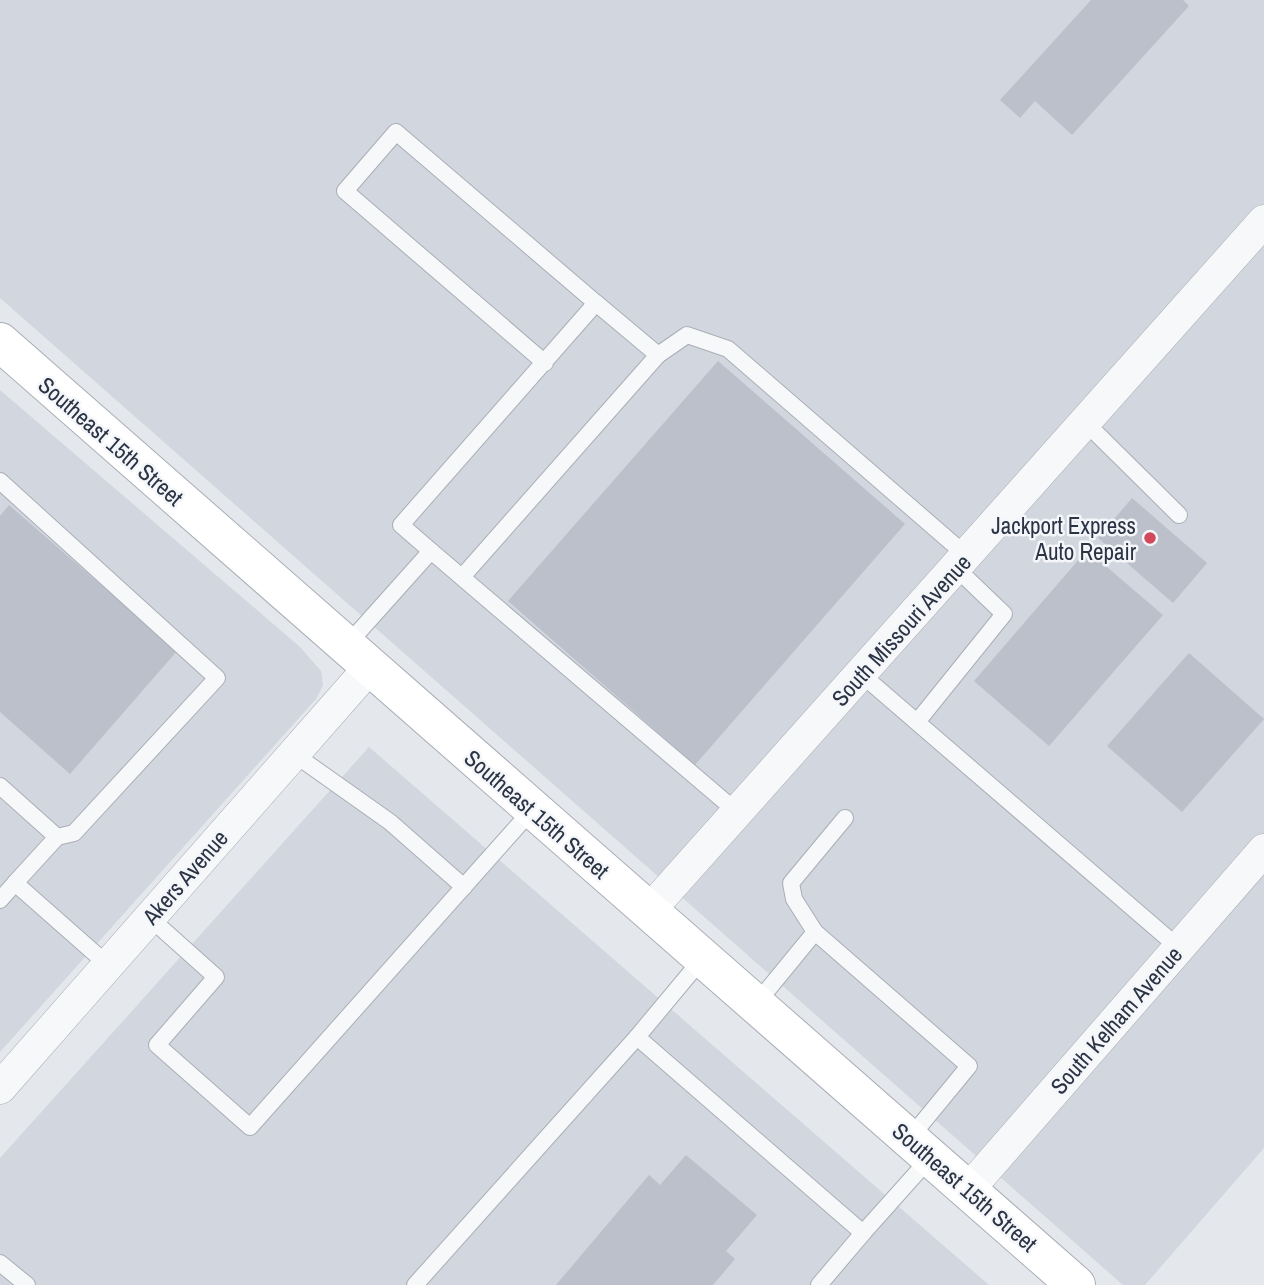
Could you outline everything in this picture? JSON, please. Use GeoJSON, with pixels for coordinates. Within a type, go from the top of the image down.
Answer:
{"type":"FeatureCollection","features":[{"type":"Feature","properties":{"kind":"main road","name":"Southeast 15th Street"},"geometry":{"type":"LineString","coordinates":[[1,346],[1076,1285]]}},
{"type":"Feature","properties":{"kind":"street","name":"South Missouri Avenue"},"geometry":{"type":"LineString","coordinates":[[648,912],[1264,221]]}},
{"type":"Feature","properties":{"kind":"street","name":"Akers Avenue"},"geometry":{"type":"LineString","coordinates":[[0,1088],[293,754],[358,657]]}},
{"type":"Feature","properties":{"kind":"street","name":"South Kelham Avenue"},"geometry":{"type":"LineString","coordinates":[[968,1190],[1264,850]]}},
{"type":"Feature","properties":{"kind":"lane"},"geometry":{"type":"LineString","coordinates":[[545,363],[345,191],[396,132],[658,355]]}},
{"type":"Feature","properties":{"kind":"lane"},"geometry":{"type":"LineString","coordinates":[[596,303],[401,525],[737,812]]}},
{"type":"Feature","properties":{"kind":"lane"},"geometry":{"type":"LineString","coordinates":[[462,577],[658,355],[687,335],[729,349],[962,562],[1004,614],[917,722]]}},
{"type":"Feature","properties":{"kind":"lane"},"geometry":{"type":"LineString","coordinates":[[1084,421],[1179,515]]}},
{"type":"Feature","properties":{"kind":"lane"},"geometry":{"type":"LineString","coordinates":[[0,481],[217,678],[74,833],[57,836],[0,900]]}},
{"type":"Feature","properties":{"kind":"lane"},"geometry":{"type":"LineString","coordinates":[[358,657],[431,551]]}},
{"type":"Feature","properties":{"kind":"lane"},"geometry":{"type":"LineString","coordinates":[[861,674],[1179,948]]}},
{"type":"Feature","properties":{"kind":"lane"},"geometry":{"type":"LineString","coordinates":[[293,754],[390,822],[464,887]]}},
{"type":"Feature","properties":{"kind":"lane"},"geometry":{"type":"LineString","coordinates":[[0,786],[57,836]]}},
{"type":"Feature","properties":{"kind":"lane"},"geometry":{"type":"LineString","coordinates":[[150,918],[216,977],[157,1045],[250,1127],[532,810]]}},
{"type":"Feature","properties":{"kind":"lane"},"geometry":{"type":"LineString","coordinates":[[819,1285],[863,1233],[920,1148],[969,1066],[815,932],[794,899],[791,883],[845,818]]}},
{"type":"Feature","properties":{"kind":"lane"},"geometry":{"type":"LineString","coordinates":[[15,883],[108,965]]}},
{"type":"Feature","properties":{"kind":"lane"},"geometry":{"type":"LineString","coordinates":[[756,1004],[815,932]]}},
{"type":"Feature","properties":{"kind":"lane"},"geometry":{"type":"LineString","coordinates":[[415,1285],[637,1037],[702,959]]}},
{"type":"Feature","properties":{"kind":"lane"},"geometry":{"type":"LineString","coordinates":[[637,1037],[863,1233]]}},
{"type":"Feature","properties":{"kind":"lane"},"geometry":{"type":"LineString","coordinates":[[0,1263],[27,1285]]}},
{"type":"Feature","properties":{"kind":"shaded area"},"geometry":{"type":"Polygon","coordinates":[[[0,0],[1264,0],[1264,1148],[1145,1285],[1123,1285],[0,298],[0,0]]]}},
{"type":"Feature","properties":{"kind":"shaded area"},"geometry":{"type":"Polygon","coordinates":[[[0,390],[300,647],[321,671],[323,685],[316,699],[0,1052],[0,390]]]}},
{"type":"Feature","properties":{"kind":"shaded area"},"geometry":{"type":"Polygon","coordinates":[[[369,747],[989,1285],[0,1285],[0,1158],[369,747]]]}},
{"type":"Feature","properties":{"kind":"building"},"geometry":{"type":"Polygon","coordinates":[[[1091,0],[1183,0],[1189,6],[1072,135],[1035,101],[1020,118],[1000,100],[1091,0]]]}},
{"type":"Feature","properties":{"kind":"building"},"geometry":{"type":"Polygon","coordinates":[[[718,361],[905,524],[695,765],[508,601],[718,361]]]}},
{"type":"Feature","properties":{"kind":"building"},"geometry":{"type":"Polygon","coordinates":[[[1132,498],[1207,563],[1173,603],[1098,538],[1132,498]]]}},
{"type":"Feature","properties":{"kind":"building"},"geometry":{"type":"Polygon","coordinates":[[[9,505],[177,651],[70,774],[0,712],[0,516],[9,505]]]}},
{"type":"Feature","properties":{"kind":"building"},"geometry":{"type":"Polygon","coordinates":[[[1087,550],[1163,615],[1049,746],[974,681],[1087,550]]]}},
{"type":"Feature","properties":{"kind":"building"},"geometry":{"type":"Polygon","coordinates":[[[1189,653],[1264,719],[1182,812],[1107,746],[1189,653]]]}},
{"type":"Feature","properties":{"kind":"building"},"geometry":{"type":"Polygon","coordinates":[[[686,1155],[757,1215],[726,1251],[735,1259],[713,1285],[556,1285],[649,1175],[660,1185],[686,1155]]]}},
{"type":"Feature","properties":{"kind":"place","name":"Jackport Express Auto Repair"},"geometry":{"type":"Point","coordinates":[1150,538]}}]}
